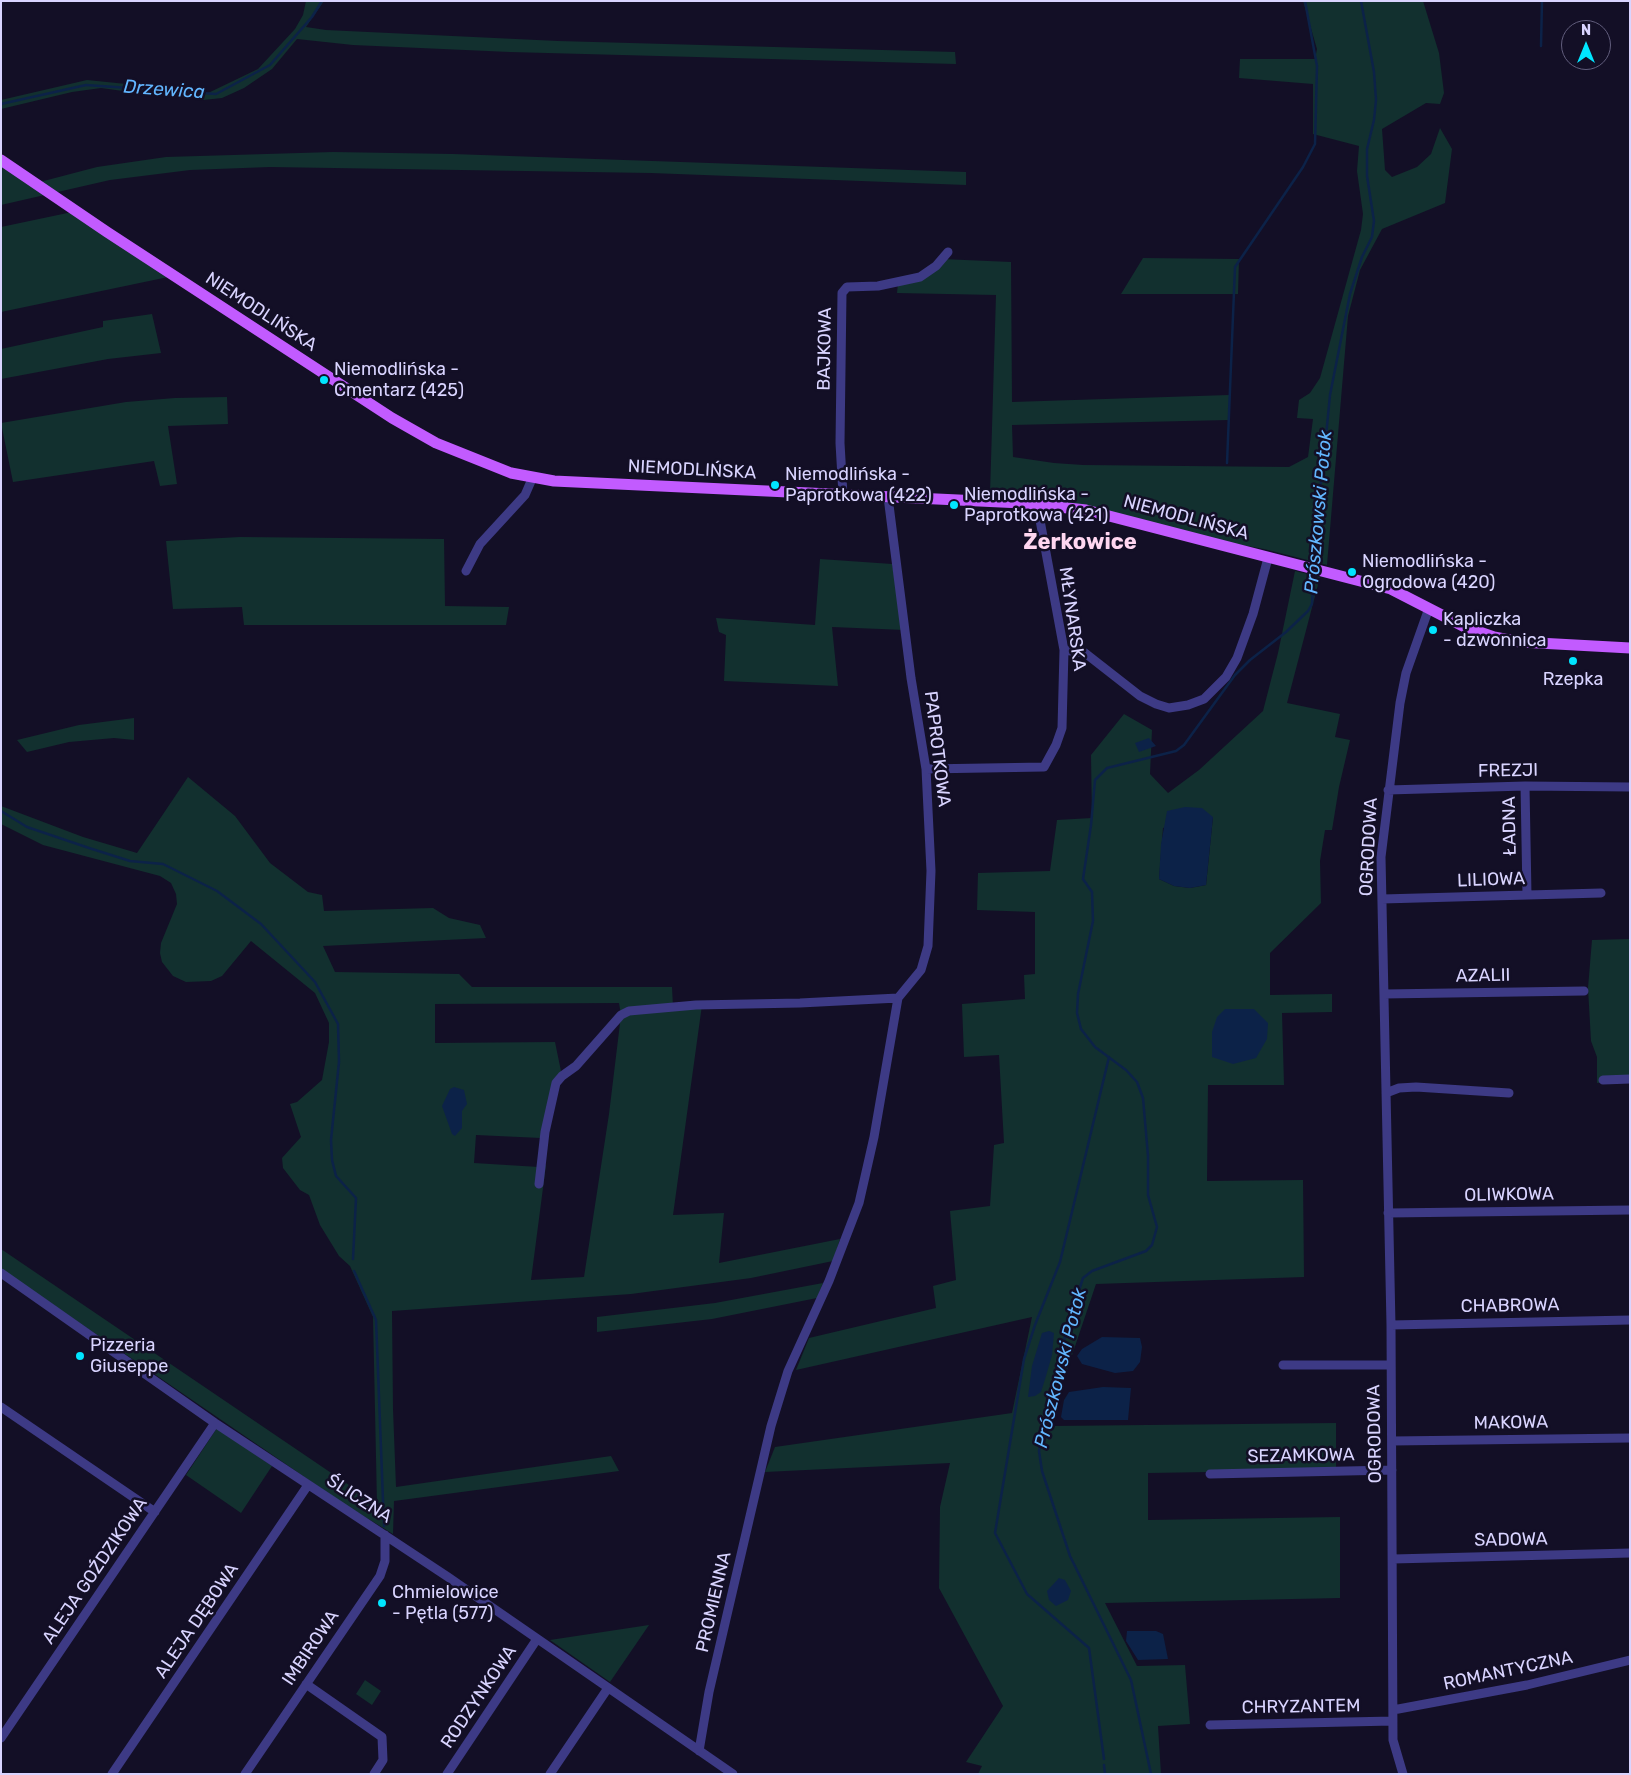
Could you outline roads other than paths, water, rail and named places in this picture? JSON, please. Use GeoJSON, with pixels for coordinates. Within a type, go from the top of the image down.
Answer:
{"type":"FeatureCollection","features":[{"type":"Feature","properties":{"kind":"main road","name":"NIEMODLIŃSKA"},"geometry":{"type":"LineString","coordinates":[[1,160],[124,243],[392,418],[436,443],[486,465],[532,479],[574,483],[1037,504],[1086,510],[1391,589],[1475,632],[1506,639],[1553,644],[1630,648]]}},
{"type":"Feature","properties":{"kind":"street","name":"BAJKOWA"},"geometry":{"type":"LineString","coordinates":[[843,495],[840,442],[842,292],[847,287],[878,286],[920,276],[936,266],[948,252]]}},
{"type":"Feature","properties":{"kind":"street"},"geometry":{"type":"LineString","coordinates":[[466,570],[480,544],[525,495],[532,479]]}},
{"type":"Feature","properties":{"kind":"street","name":"PAPROTKOWA"},"geometry":{"type":"LineString","coordinates":[[879,1112],[898,998],[921,970],[928,946],[931,871],[926,769],[911,678],[888,497]]}},
{"type":"Feature","properties":{"kind":"street","name":"MŁYNARSKA"},"geometry":{"type":"LineString","coordinates":[[926,769],[1044,766],[1062,728],[1064,650],[1037,504]]}},
{"type":"Feature","properties":{"kind":"street"},"geometry":{"type":"LineString","coordinates":[[1064,650],[1085,653],[1140,696],[1156,704],[1169,708],[1204,699],[1226,677],[1237,658],[1253,614],[1268,558]]}},
{"type":"Feature","properties":{"kind":"street","name":"OGRODOWA"},"geometry":{"type":"LineString","coordinates":[[1403,1774],[1393,1740],[1391,1325],[1381,857],[1388,790],[1406,672],[1429,608]]}},
{"type":"Feature","properties":{"kind":"street","name":"FREZJI"},"geometry":{"type":"LineString","coordinates":[[1388,790],[1525,786],[1630,787]]}},
{"type":"Feature","properties":{"kind":"street","name":"ŁADNA"},"geometry":{"type":"LineString","coordinates":[[1525,786],[1528,895]]}},
{"type":"Feature","properties":{"kind":"street","name":"LILIOWA"},"geometry":{"type":"LineString","coordinates":[[1382,899],[1601,893]]}},
{"type":"Feature","properties":{"kind":"street","name":"AZALII"},"geometry":{"type":"LineString","coordinates":[[1384,994],[1584,991]]}},
{"type":"Feature","properties":{"kind":"street"},"geometry":{"type":"LineString","coordinates":[[539,1184],[545,1132],[556,1084],[562,1076],[576,1066],[621,1015],[638,1009],[696,1005],[800,1003],[898,998]]}},
{"type":"Feature","properties":{"kind":"street"},"geometry":{"type":"LineString","coordinates":[[1603,1080],[1630,1079]]}},
{"type":"Feature","properties":{"kind":"street"},"geometry":{"type":"LineString","coordinates":[[1386,1093],[1399,1088],[1416,1087],[1509,1093]]}},
{"type":"Feature","properties":{"kind":"street","name":"PROMIENNA"},"geometry":{"type":"LineString","coordinates":[[699,1751],[709,1692],[771,1426],[788,1371],[826,1289],[859,1202],[879,1112]]}},
{"type":"Feature","properties":{"kind":"street","name":"OLIWKOWA"},"geometry":{"type":"LineString","coordinates":[[1388,1212],[1630,1210]]}},
{"type":"Feature","properties":{"kind":"street","name":"ŚLICZNA"},"geometry":{"type":"LineString","coordinates":[[1,1273],[215,1423],[385,1535],[733,1774]]}},
{"type":"Feature","properties":{"kind":"street","name":"CHABROWA"},"geometry":{"type":"LineString","coordinates":[[1391,1325],[1630,1320]]}},
{"type":"Feature","properties":{"kind":"street"},"geometry":{"type":"LineString","coordinates":[[1283,1365],[1391,1365]]}},
{"type":"Feature","properties":{"kind":"street"},"geometry":{"type":"LineString","coordinates":[[1,1407],[156,1512]]}},
{"type":"Feature","properties":{"kind":"street","name":"ALEJA GOŹDZIKOWA"},"geometry":{"type":"LineString","coordinates":[[1,1738],[215,1423]]}},
{"type":"Feature","properties":{"kind":"street","name":"MAKOWA"},"geometry":{"type":"LineString","coordinates":[[1392,1441],[1630,1438]]}},
{"type":"Feature","properties":{"kind":"street","name":"SEZAMKOWA"},"geometry":{"type":"LineString","coordinates":[[1210,1474],[1392,1470]]}},
{"type":"Feature","properties":{"kind":"street","name":"ALEJA DĘBOWA"},"geometry":{"type":"LineString","coordinates":[[112,1774],[308,1485]]}},
{"type":"Feature","properties":{"kind":"street","name":"IMBIROWA"},"geometry":{"type":"LineString","coordinates":[[246,1774],[380,1576],[385,1561],[385,1535]]}},
{"type":"Feature","properties":{"kind":"street","name":"SADOWA"},"geometry":{"type":"LineString","coordinates":[[1393,1559],[1630,1554]]}},
{"type":"Feature","properties":{"kind":"street","name":"RODZYNKOWA"},"geometry":{"type":"LineString","coordinates":[[447,1774],[538,1639]]}},
{"type":"Feature","properties":{"kind":"street","name":"ROMANTYCZNA"},"geometry":{"type":"LineString","coordinates":[[1393,1710],[1527,1685],[1630,1660]]}},
{"type":"Feature","properties":{"kind":"street"},"geometry":{"type":"LineString","coordinates":[[306,1684],[382,1737],[383,1760],[374,1774]]}},
{"type":"Feature","properties":{"kind":"street"},"geometry":{"type":"LineString","coordinates":[[550,1774],[608,1688]]}},
{"type":"Feature","properties":{"kind":"street","name":"CHRYZANTEM"},"geometry":{"type":"LineString","coordinates":[[1210,1725],[1393,1721]]}},
{"type":"Feature","properties":{"kind":"water"},"geometry":{"type":"Polygon","coordinates":[[[1149,738],[1156,746],[1139,752],[1135,743],[1149,738]]]}},
{"type":"Feature","properties":{"kind":"water"},"geometry":{"type":"Polygon","coordinates":[[[1185,807],[1202,808],[1213,817],[1206,885],[1190,888],[1174,886],[1159,879],[1161,844],[1167,811],[1185,807]]]}},
{"type":"Feature","properties":{"kind":"water"},"geometry":{"type":"Polygon","coordinates":[[[1225,1009],[1254,1009],[1268,1023],[1267,1039],[1256,1058],[1233,1064],[1212,1057],[1212,1032],[1217,1017],[1225,1009]]]}},
{"type":"Feature","properties":{"kind":"water"},"geometry":{"type":"Polygon","coordinates":[[[454,1087],[464,1090],[467,1104],[462,1111],[462,1128],[455,1136],[452,1134],[442,1106],[450,1089],[454,1087]]]}},
{"type":"Feature","properties":{"kind":"water"},"geometry":{"type":"Polygon","coordinates":[[[1049,1331],[1054,1333],[1052,1355],[1041,1392],[1035,1396],[1028,1397],[1032,1366],[1042,1333],[1049,1331]]]}},
{"type":"Feature","properties":{"kind":"water"},"geometry":{"type":"Polygon","coordinates":[[[1102,1337],[1140,1338],[1142,1347],[1140,1362],[1133,1371],[1115,1373],[1082,1364],[1077,1356],[1082,1349],[1102,1337]]]}},
{"type":"Feature","properties":{"kind":"water"},"geometry":{"type":"Polygon","coordinates":[[[1103,1387],[1131,1388],[1128,1420],[1064,1420],[1061,1417],[1064,1400],[1069,1392],[1103,1387]]]}},
{"type":"Feature","properties":{"kind":"water"},"geometry":{"type":"Polygon","coordinates":[[[1059,1578],[1065,1580],[1071,1591],[1068,1600],[1056,1606],[1049,1600],[1047,1591],[1059,1578]]]}},
{"type":"Feature","properties":{"kind":"water"},"geometry":{"type":"Polygon","coordinates":[[[1127,1631],[1156,1631],[1163,1634],[1168,1659],[1138,1660],[1126,1641],[1127,1631]]]}},
{"type":"Feature","properties":{"kind":"waterway","name":"Drzewica"},"geometry":{"type":"LineString","coordinates":[[1,104],[86,85],[216,94],[270,65],[312,17],[322,1]]}},
{"type":"Feature","properties":{"kind":"waterway"},"geometry":{"type":"LineString","coordinates":[[1227,463],[1235,267],[1303,167],[1315,144],[1317,66],[1305,1]]}},
{"type":"Feature","properties":{"kind":"waterway","name":"Prószkowski Potok"},"geometry":{"type":"LineString","coordinates":[[1314,566],[1317,503],[1322,477],[1330,395],[1350,294],[1362,257],[1372,237],[1374,221],[1367,176],[1367,149],[1374,120],[1376,100],[1374,72],[1361,1]]}},
{"type":"Feature","properties":{"kind":"waterway"},"geometry":{"type":"LineString","coordinates":[[1541,46],[1542,1]]}},
{"type":"Feature","properties":{"kind":"waterway","name":"Prószkowski Potok"},"geometry":{"type":"LineString","coordinates":[[1151,1774],[1131,1680],[1070,1556],[1042,1471],[1039,1451],[1067,1327],[1083,1278],[1092,1271],[1146,1251],[1152,1245],[1157,1227],[1148,1195],[1148,1156],[1143,1098],[1137,1082],[1126,1070],[1095,1047],[1081,1029],[1077,1013],[1078,994],[1093,921],[1092,892],[1083,879],[1095,780],[1107,768],[1176,751],[1184,745],[1235,675],[1308,611],[1312,604],[1314,572]]}},
{"type":"Feature","properties":{"kind":"waterway"},"geometry":{"type":"LineString","coordinates":[[1,811],[27,827],[89,848],[130,861],[163,864],[217,891],[261,924],[315,982],[338,1024],[339,1062],[331,1140],[332,1160],[336,1176],[356,1198],[353,1259]]}},
{"type":"Feature","properties":{"kind":"waterway"},"geometry":{"type":"LineString","coordinates":[[1104,1759],[1089,1648],[1027,1594],[995,1533],[1024,1359],[1035,1325],[1060,1262],[1109,1057]]}},
{"type":"Feature","properties":{"kind":"waterway"},"geometry":{"type":"LineString","coordinates":[[354,1271],[376,1320],[384,1526]]}},
{"type":"Feature","properties":{"kind":"waterway"},"geometry":{"type":"LineString","coordinates":[[1104,1765],[1105,1774]]}},
{"type":"Feature","properties":{"kind":"place","name":"Niemodlińska - Cmentarz (425)"},"geometry":{"type":"Point","coordinates":[324,380]}},
{"type":"Feature","properties":{"kind":"place","name":"Niemodlińska - Paprotkowa (422)"},"geometry":{"type":"Point","coordinates":[775,485]}},
{"type":"Feature","properties":{"kind":"place","name":"Niemodlińska - Paprotkowa (421)"},"geometry":{"type":"Point","coordinates":[954,505]}},
{"type":"Feature","properties":{"kind":"place","name":"Niemodlińska - Ogrodowa (420)"},"geometry":{"type":"Point","coordinates":[1352,572]}},
{"type":"Feature","properties":{"kind":"place","name":"Kapliczka - dzwonnica"},"geometry":{"type":"Point","coordinates":[1433,630]}},
{"type":"Feature","properties":{"kind":"place","name":"Rzepka"},"geometry":{"type":"Point","coordinates":[1573,661]}},
{"type":"Feature","properties":{"kind":"place","name":"Pizzeria Giuseppe"},"geometry":{"type":"Point","coordinates":[80,1356]}},
{"type":"Feature","properties":{"kind":"place","name":"Chmielowice - Pętla (577)"},"geometry":{"type":"Point","coordinates":[382,1603]}},
{"type":"Feature","properties":{"kind":"district","name":"Żerkowice"},"geometry":{"type":"Point","coordinates":[1080,543]}}]}
